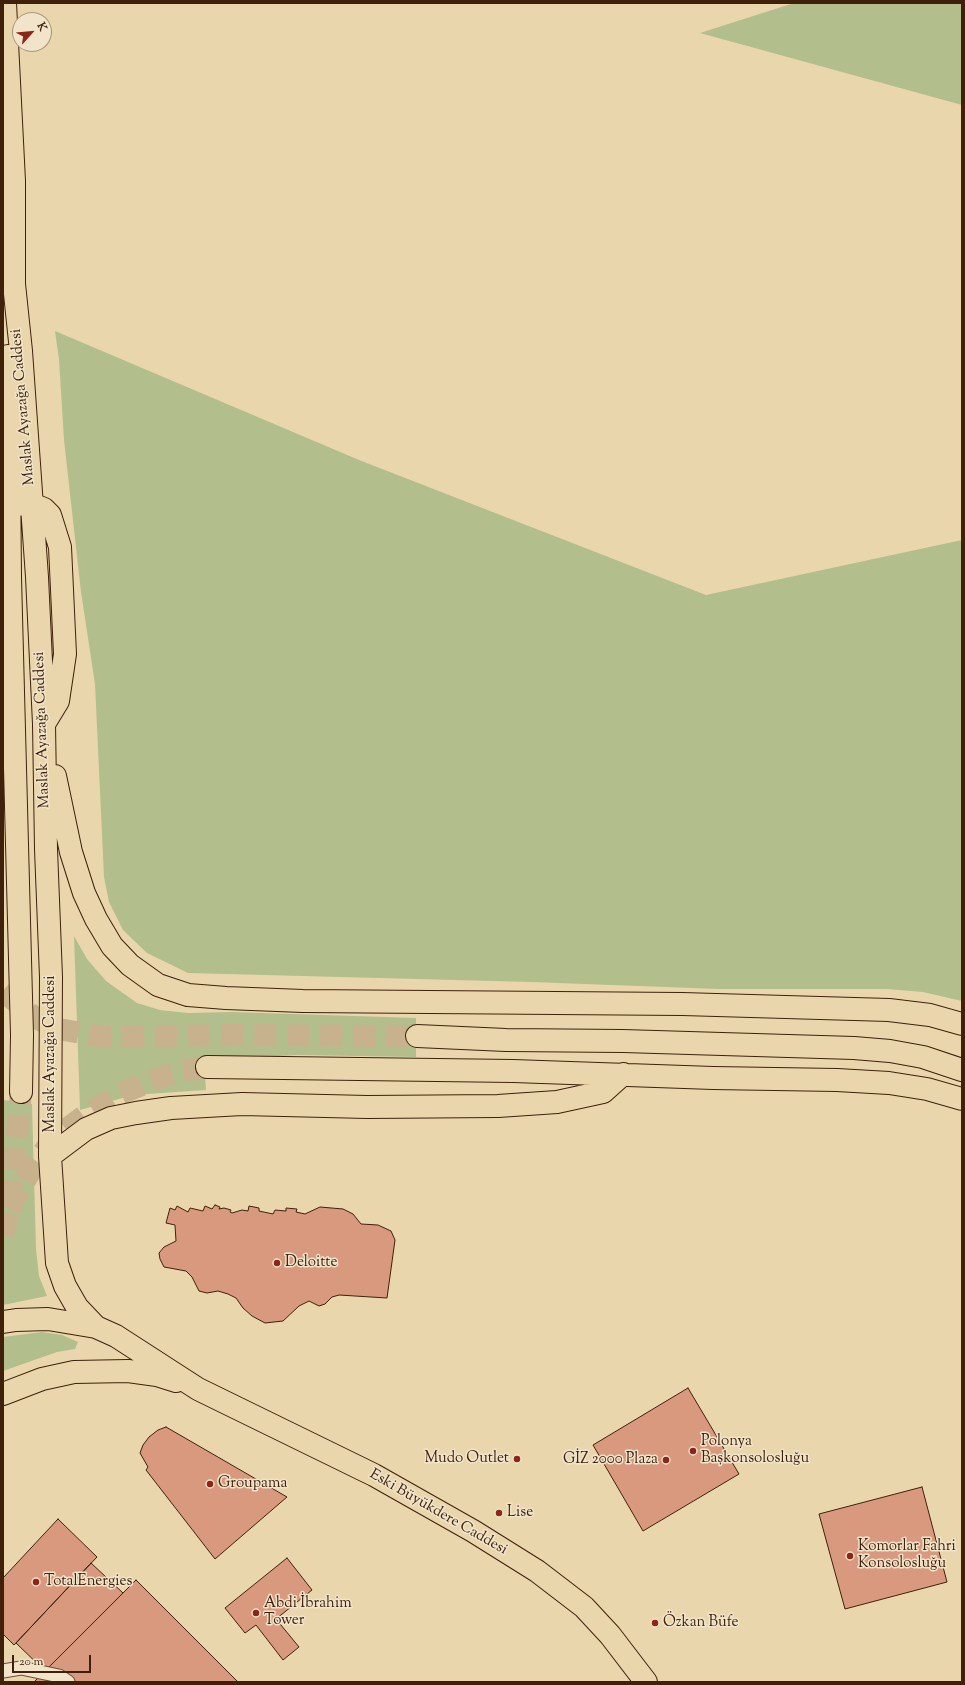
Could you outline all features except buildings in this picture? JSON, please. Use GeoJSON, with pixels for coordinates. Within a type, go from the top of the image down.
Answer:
{"type":"FeatureCollection","features":[{"type":"Feature","properties":{"kind":"main road","name":"Maslak Ayazağa Caddesi"},"geometry":{"type":"LineString","coordinates":[[5,3],[7,136],[14,181],[14,284],[21,351],[32,504],[44,724],[46,849],[51,976],[50,1156],[57,1263],[65,1286],[77,1307],[96,1327],[116,1336],[198,1388]]}},
{"type":"Feature","properties":{"kind":"main road"},"geometry":{"type":"LineString","coordinates":[[14,284],[8,352],[6,505],[10,577],[22,1035],[21,1092]]}},
{"type":"Feature","properties":{"kind":"main road"},"geometry":{"type":"LineString","coordinates":[[6,505],[32,504]]}},
{"type":"Feature","properties":{"kind":"main road"},"geometry":{"type":"LineString","coordinates":[[44,724],[71,852],[84,893],[96,919],[112,946],[130,965],[158,985],[188,995],[226,998],[303,1000],[682,1004],[889,1010],[930,1015],[962,1024]]}},
{"type":"Feature","properties":{"kind":"main road"},"geometry":{"type":"LineString","coordinates":[[417,1036],[506,1040],[854,1048],[890,1051],[923,1058],[962,1070]]}},
{"type":"Feature","properties":{"kind":"main road"},"geometry":{"type":"LineString","coordinates":[[207,1067],[513,1071],[713,1078],[837,1080],[927,1089],[962,1099]]}},
{"type":"Feature","properties":{"kind":"main road"},"geometry":{"type":"LineString","coordinates":[[50,1156],[86,1129],[111,1118],[136,1113],[184,1107],[242,1104],[367,1107],[490,1106],[557,1102],[603,1092],[623,1074]]}},
{"type":"Feature","properties":{"kind":"main road"},"geometry":{"type":"LineString","coordinates":[[3,1322],[48,1319],[96,1327]]}},
{"type":"Feature","properties":{"kind":"main road"},"geometry":{"type":"LineString","coordinates":[[3,1394],[42,1379],[74,1372],[105,1370],[128,1371],[157,1375],[198,1388]]}},
{"type":"Feature","properties":{"kind":"main road","name":"Eski Büyükdere Caddesi"},"geometry":{"type":"LineString","coordinates":[[198,1388],[374,1475],[473,1531],[536,1571],[584,1607],[610,1635],[646,1682]]}},
{"type":"Feature","properties":{"kind":"lane"},"geometry":{"type":"LineString","coordinates":[[3,1671],[21,1668],[59,1676],[68,1682]]}},
{"type":"Feature","properties":{"kind":"green space"},"geometry":{"type":"Polygon","coordinates":[[[794,3],[962,3],[962,105],[700,33],[794,3]]]}},
{"type":"Feature","properties":{"kind":"green space"},"geometry":{"type":"Polygon","coordinates":[[[55,331],[359,460],[706,595],[962,540],[962,1001],[923,992],[887,989],[719,989],[531,982],[188,973],[147,953],[123,930],[109,902],[104,877],[95,684],[81,592],[64,440],[59,359],[55,331]]]}},
{"type":"Feature","properties":{"kind":"green space"},"geometry":{"type":"Polygon","coordinates":[[[74,936],[87,959],[106,981],[137,1003],[160,1010],[188,1013],[232,1012],[416,1018],[416,1057],[296,1055],[204,1061],[206,1090],[133,1095],[80,1110],[74,936]]]}},
{"type":"Feature","properties":{"kind":"green space"},"geometry":{"type":"Polygon","coordinates":[[[3,1100],[32,1104],[36,1249],[39,1276],[47,1296],[3,1305],[3,1100]]]}},
{"type":"Feature","properties":{"kind":"green space"},"geometry":{"type":"Polygon","coordinates":[[[42,1332],[62,1335],[78,1342],[75,1349],[57,1352],[3,1371],[3,1337],[42,1332]]]}},
{"type":"Feature","properties":{"kind":"tunnel"},"geometry":{"type":"LineString","coordinates":[[3,991],[34,1017],[59,1029],[103,1037],[230,1035],[417,1036]]}},
{"type":"Feature","properties":{"kind":"tunnel"},"geometry":{"type":"LineString","coordinates":[[9,1209],[34,1165],[53,1139],[84,1116],[120,1094],[156,1079],[181,1071],[207,1067]]}},
{"type":"Feature","properties":{"kind":"tunnel"},"geometry":{"type":"LineString","coordinates":[[3,1235],[9,1209],[21,1092]]}},
{"type":"Feature","properties":{"kind":"place","name":"Deloitte"},"geometry":{"type":"Point","coordinates":[277,1263]}},
{"type":"Feature","properties":{"kind":"place","name":"Polonya Başkonsolosluğu"},"geometry":{"type":"Point","coordinates":[693,1451]}},
{"type":"Feature","properties":{"kind":"place","name":"Mudo Outlet"},"geometry":{"type":"Point","coordinates":[517,1459]}},
{"type":"Feature","properties":{"kind":"place","name":"GİZ 2000 Plaza"},"geometry":{"type":"Point","coordinates":[666,1460]}},
{"type":"Feature","properties":{"kind":"place","name":"Groupama"},"geometry":{"type":"Point","coordinates":[210,1484]}},
{"type":"Feature","properties":{"kind":"place","name":"Lise"},"geometry":{"type":"Point","coordinates":[499,1513]}},
{"type":"Feature","properties":{"kind":"place","name":"Komorlar Fahri Konsolosluğu"},"geometry":{"type":"Point","coordinates":[850,1556]}},
{"type":"Feature","properties":{"kind":"place","name":"TotalEnergies"},"geometry":{"type":"Point","coordinates":[36,1582]}},
{"type":"Feature","properties":{"kind":"place","name":"Abdi İbrahim Tower"},"geometry":{"type":"Point","coordinates":[256,1613]}},
{"type":"Feature","properties":{"kind":"place","name":"Özkan Büfe"},"geometry":{"type":"Point","coordinates":[655,1623]}}]}
